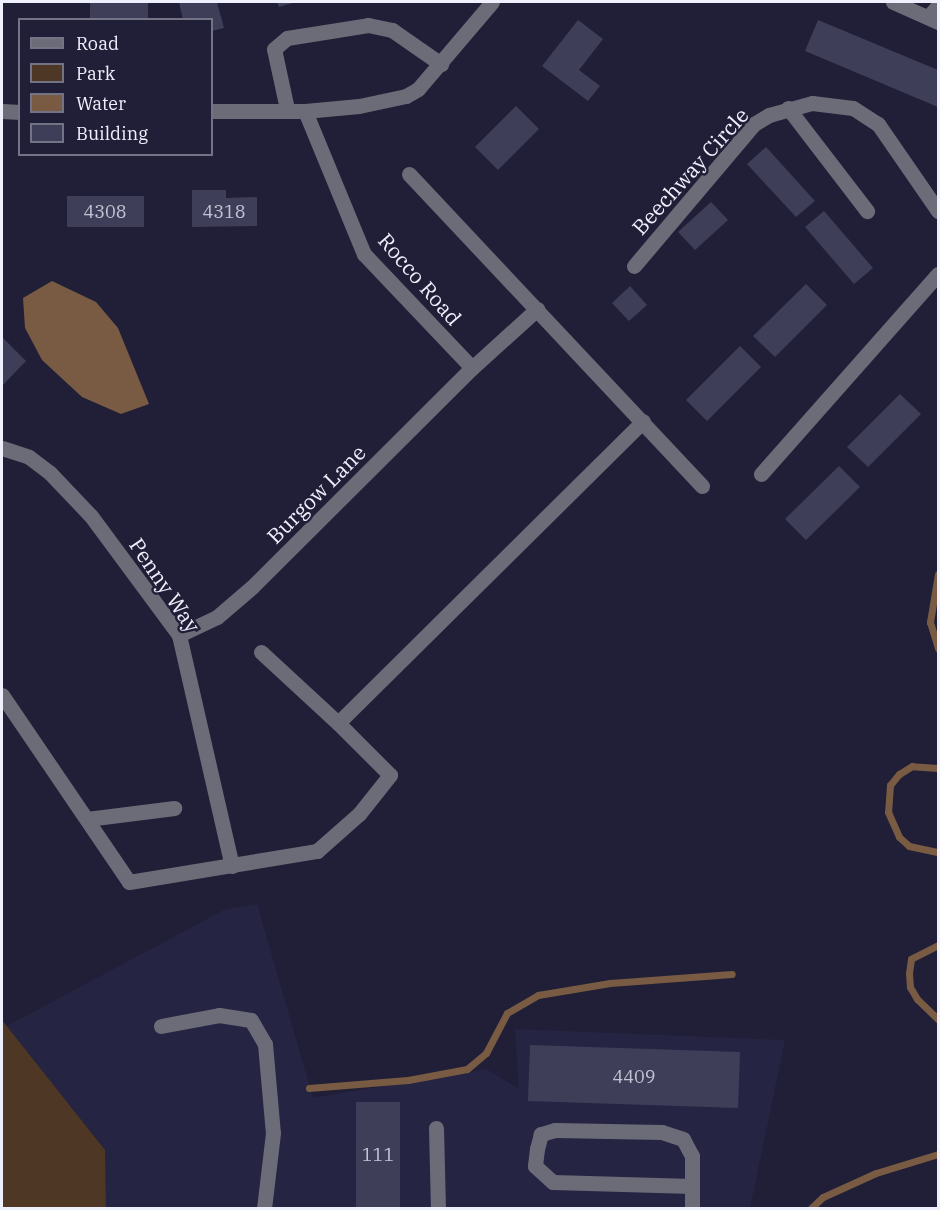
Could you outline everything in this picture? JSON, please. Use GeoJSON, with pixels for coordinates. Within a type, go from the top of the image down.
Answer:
{"type":"FeatureCollection","features":[{"type":"Feature","properties":{"kind":"street"},"geometry":{"type":"LineString","coordinates":[[213,111],[287,109],[305,111],[359,106],[406,96],[418,89],[441,64],[492,2]]}},
{"type":"Feature","properties":{"kind":"street"},"geometry":{"type":"LineString","coordinates":[[893,2],[935,15]]}},
{"type":"Feature","properties":{"kind":"street"},"geometry":{"type":"LineString","coordinates":[[287,109],[274,49],[287,38],[368,25],[392,30],[441,64]]}},
{"type":"Feature","properties":{"kind":"street","name":"Beechway Circle"},"geometry":{"type":"LineString","coordinates":[[634,266],[754,124],[788,108],[824,103],[853,108],[878,124],[939,211]]}},
{"type":"Feature","properties":{"kind":"street"},"geometry":{"type":"LineString","coordinates":[[788,108],[867,211]]}},
{"type":"Feature","properties":{"kind":"street"},"geometry":{"type":"LineString","coordinates":[[2,111],[18,112]]}},
{"type":"Feature","properties":{"kind":"street","name":"Rocco Road"},"geometry":{"type":"LineString","coordinates":[[305,111],[364,254],[472,368]]}},
{"type":"Feature","properties":{"kind":"street"},"geometry":{"type":"LineString","coordinates":[[409,174],[702,486]]}},
{"type":"Feature","properties":{"kind":"street"},"geometry":{"type":"LineString","coordinates":[[761,474],[939,274]]}},
{"type":"Feature","properties":{"kind":"street","name":"Burgow Lane"},"geometry":{"type":"LineString","coordinates":[[179,635],[217,617],[252,587],[472,368],[537,309]]}},
{"type":"Feature","properties":{"kind":"street"},"geometry":{"type":"LineString","coordinates":[[338,723],[643,421]]}},
{"type":"Feature","properties":{"kind":"street","name":"Penny Way"},"geometry":{"type":"LineString","coordinates":[[2,448],[29,457],[50,473],[91,516],[179,635],[232,866]]}},
{"type":"Feature","properties":{"kind":"street"},"geometry":{"type":"LineString","coordinates":[[2,694],[129,882],[317,851],[359,814],[390,775],[261,652]]}},
{"type":"Feature","properties":{"kind":"street"},"geometry":{"type":"LineString","coordinates":[[87,819],[174,808]]}},
{"type":"Feature","properties":{"kind":"street"},"geometry":{"type":"LineString","coordinates":[[161,1026],[219,1015],[251,1020],[265,1044],[273,1133],[264,1209]]}},
{"type":"Feature","properties":{"kind":"street"},"geometry":{"type":"LineString","coordinates":[[436,1128],[438,1209]]}},
{"type":"Feature","properties":{"kind":"street"},"geometry":{"type":"LineString","coordinates":[[692,1186],[553,1182],[535,1166],[537,1149],[542,1134],[555,1130],[662,1132],[682,1139],[692,1156],[692,1186],[692,1209]]}},
{"type":"Feature","properties":{"kind":"shaded area"},"geometry":{"type":"Polygon","coordinates":[[[257,904],[313,1098],[486,1069],[519,1089],[515,1029],[785,1040],[750,1208],[106,1208],[105,1150],[7,1026],[226,909],[257,904]]]}},
{"type":"Feature","properties":{"kind":"green space"},"geometry":{"type":"Polygon","coordinates":[[[2,1020],[105,1150],[106,1208],[2,1208],[2,1020]]]}},
{"type":"Feature","properties":{"kind":"water"},"geometry":{"type":"Polygon","coordinates":[[[52,281],[96,302],[118,328],[149,404],[121,414],[82,397],[42,360],[25,328],[23,298],[52,281]]]}},
{"type":"Feature","properties":{"kind":"building"},"geometry":{"type":"Polygon","coordinates":[[[90,2],[148,2],[148,18],[90,18],[90,2]]]}},
{"type":"Feature","properties":{"kind":"building"},"geometry":{"type":"Polygon","coordinates":[[[179,2],[217,2],[224,28],[213,31],[213,18],[183,18],[179,2]]]}},
{"type":"Feature","properties":{"kind":"building"},"geometry":{"type":"Polygon","coordinates":[[[277,2],[296,2],[279,7],[277,2]]]}},
{"type":"Feature","properties":{"kind":"building"},"geometry":{"type":"Polygon","coordinates":[[[578,20],[603,39],[579,70],[600,86],[588,101],[542,66],[578,20]]]}},
{"type":"Feature","properties":{"kind":"building"},"geometry":{"type":"Polygon","coordinates":[[[818,20],[938,70],[938,107],[805,51],[818,20]]]}},
{"type":"Feature","properties":{"kind":"building"},"geometry":{"type":"Polygon","coordinates":[[[516,106],[539,129],[498,170],[475,147],[516,106]]]}},
{"type":"Feature","properties":{"kind":"building"},"geometry":{"type":"Polygon","coordinates":[[[766,147],[815,201],[796,217],[747,164],[766,147]]]}},
{"type":"Feature","properties":{"kind":"building"},"geometry":{"type":"Polygon","coordinates":[[[192,190],[226,190],[226,198],[257,197],[257,226],[192,227],[192,190]]]}},
{"type":"Feature","properties":{"kind":"building"},"geometry":{"type":"Polygon","coordinates":[[[67,196],[144,196],[144,227],[67,227],[67,196]]]}},
{"type":"Feature","properties":{"kind":"building"},"geometry":{"type":"Polygon","coordinates":[[[711,202],[728,220],[695,250],[678,232],[711,202]]]}},
{"type":"Feature","properties":{"kind":"building"},"geometry":{"type":"Polygon","coordinates":[[[824,211],[873,268],[854,284],[805,227],[824,211]]]}},
{"type":"Feature","properties":{"kind":"building"},"geometry":{"type":"Polygon","coordinates":[[[806,284],[827,305],[775,357],[753,336],[806,284]]]}},
{"type":"Feature","properties":{"kind":"building"},"geometry":{"type":"Polygon","coordinates":[[[630,286],[647,305],[629,321],[612,303],[630,286]]]}},
{"type":"Feature","properties":{"kind":"building"},"geometry":{"type":"Polygon","coordinates":[[[2,337],[26,361],[2,386],[2,337]]]}},
{"type":"Feature","properties":{"kind":"building"},"geometry":{"type":"Polygon","coordinates":[[[740,346],[761,367],[707,421],[686,400],[740,346]]]}},
{"type":"Feature","properties":{"kind":"building"},"geometry":{"type":"Polygon","coordinates":[[[900,394],[921,414],[868,467],[847,447],[900,394]]]}},
{"type":"Feature","properties":{"kind":"building"},"geometry":{"type":"Polygon","coordinates":[[[839,466],[860,487],[806,540],[785,519],[839,466]]]}},
{"type":"Feature","properties":{"kind":"building"},"geometry":{"type":"Polygon","coordinates":[[[530,1045],[740,1052],[738,1108],[528,1101],[530,1045]]]}},
{"type":"Feature","properties":{"kind":"building"},"geometry":{"type":"Polygon","coordinates":[[[356,1102],[400,1102],[400,1208],[356,1208],[356,1102]]]}},
{"type":"Feature","properties":{"kind":"waterway"},"geometry":{"type":"LineString","coordinates":[[938,574],[930,622],[938,649]]}},
{"type":"Feature","properties":{"kind":"waterway"},"geometry":{"type":"LineString","coordinates":[[938,768],[912,766],[899,774],[890,785],[888,812],[899,837],[909,846],[938,852]]}},
{"type":"Feature","properties":{"kind":"waterway"},"geometry":{"type":"LineString","coordinates":[[938,945],[911,959],[909,973],[910,987],[917,999],[938,1019]]}},
{"type":"Feature","properties":{"kind":"waterway"},"geometry":{"type":"LineString","coordinates":[[309,1088],[408,1080],[467,1069],[486,1053],[507,1013],[538,995],[610,983],[732,974]]}},
{"type":"Feature","properties":{"kind":"waterway"},"geometry":{"type":"LineString","coordinates":[[811,1208],[823,1197],[876,1173],[938,1154]]}}]}
